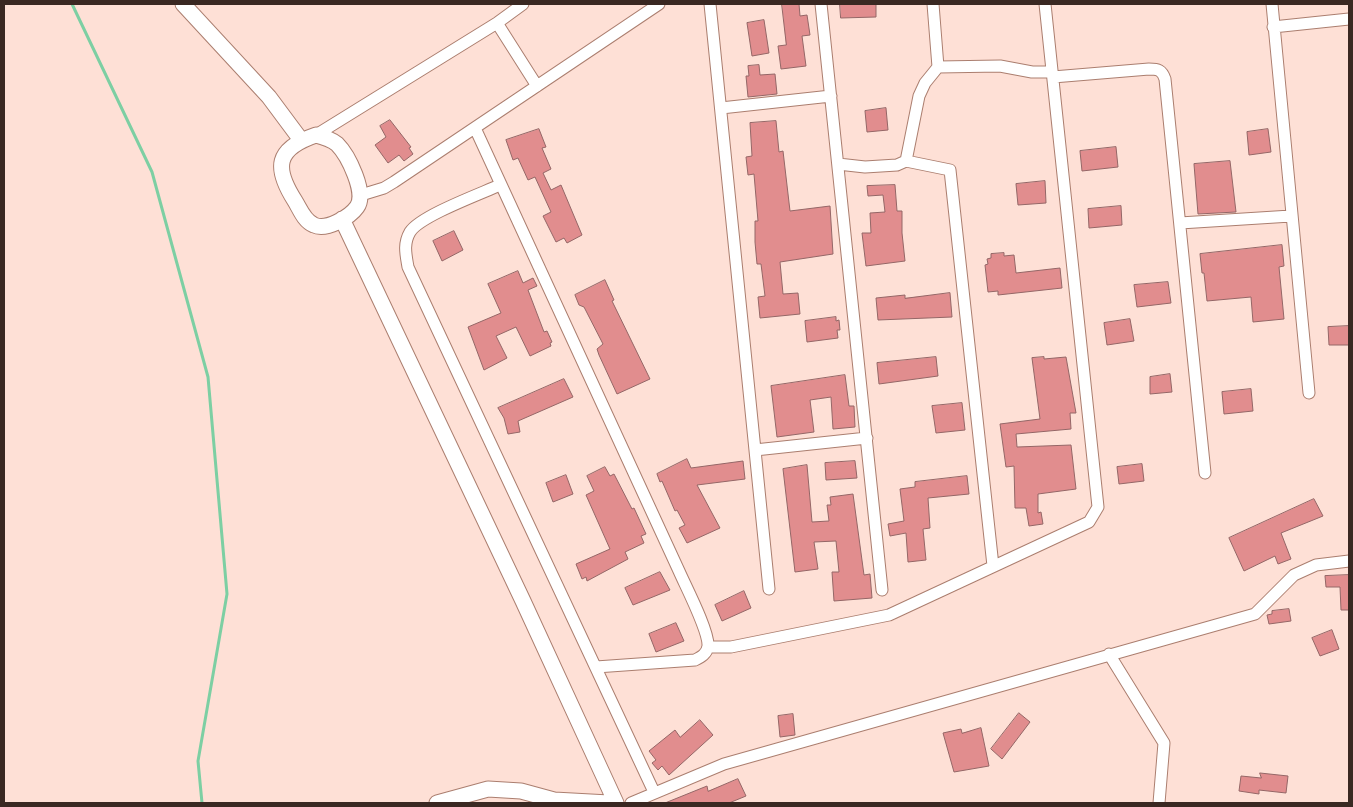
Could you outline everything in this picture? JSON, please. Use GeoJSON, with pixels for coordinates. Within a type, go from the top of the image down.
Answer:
{"type":"FeatureCollection","features":[{"type":"Feature","properties":{"kind":"street"},"geometry":{"type":"LineString","coordinates":[[183,4],[269,97],[301,140]]}},
{"type":"Feature","properties":{"kind":"street"},"geometry":{"type":"LineString","coordinates":[[316,135],[327,138],[338,145],[360,184],[361,195],[359,204],[353,212],[342,219],[321,227],[314,226],[307,221],[283,182],[281,170],[283,159],[289,150],[301,140],[316,135],[497,23],[523,4]]}},
{"type":"Feature","properties":{"kind":"street"},"geometry":{"type":"LineString","coordinates":[[361,195],[384,188],[659,4]]}},
{"type":"Feature","properties":{"kind":"street"},"geometry":{"type":"LineString","coordinates":[[710,4],[769,589]]}},
{"type":"Feature","properties":{"kind":"street"},"geometry":{"type":"LineString","coordinates":[[822,4],[882,590]]}},
{"type":"Feature","properties":{"kind":"street"},"geometry":{"type":"LineString","coordinates":[[906,161],[919,96],[925,83],[938,67],[933,4]]}},
{"type":"Feature","properties":{"kind":"street"},"geometry":{"type":"LineString","coordinates":[[708,647],[732,647],[888,615],[1089,522],[1098,507],[1046,4]]}},
{"type":"Feature","properties":{"kind":"street"},"geometry":{"type":"LineString","coordinates":[[1272,4],[1309,393]]}},
{"type":"Feature","properties":{"kind":"street"},"geometry":{"type":"LineString","coordinates":[[1273,27],[1349,19]]}},
{"type":"Feature","properties":{"kind":"street"},"geometry":{"type":"LineString","coordinates":[[497,23],[537,86]]}},
{"type":"Feature","properties":{"kind":"street"},"geometry":{"type":"LineString","coordinates":[[938,67],[1000,66],[1052,74],[1149,69],[1158,69],[1162,72],[1180,223],[1205,473]]}},
{"type":"Feature","properties":{"kind":"street"},"geometry":{"type":"LineString","coordinates":[[721,108],[831,96]]}},
{"type":"Feature","properties":{"kind":"street"},"geometry":{"type":"LineString","coordinates":[[475,128],[679,571],[705,633],[708,647],[704,655],[695,660],[596,667]]}},
{"type":"Feature","properties":{"kind":"street"},"geometry":{"type":"LineString","coordinates":[[838,164],[865,168],[897,165],[906,161],[950,170],[993,566]]}},
{"type":"Feature","properties":{"kind":"street"},"geometry":{"type":"LineString","coordinates":[[500,185],[425,219],[410,232],[405,248],[408,267],[654,792]]}},
{"type":"Feature","properties":{"kind":"street"},"geometry":{"type":"LineString","coordinates":[[1180,223],[1292,216]]}},
{"type":"Feature","properties":{"kind":"street"},"geometry":{"type":"LineString","coordinates":[[342,219],[520,592],[616,803]]}},
{"type":"Feature","properties":{"kind":"street"},"geometry":{"type":"LineString","coordinates":[[755,450],[866,438]]}},
{"type":"Feature","properties":{"kind":"street"},"geometry":{"type":"LineString","coordinates":[[631,803],[724,764],[1255,614],[1294,575],[1316,565],[1349,562]]}},
{"type":"Feature","properties":{"kind":"street"},"geometry":{"type":"LineString","coordinates":[[1110,654],[1164,742],[1159,803]]}},
{"type":"Feature","properties":{"kind":"street"},"geometry":{"type":"LineString","coordinates":[[437,803],[488,788],[520,791],[554,800],[609,803]]}},
{"type":"Feature","properties":{"kind":"building"},"geometry":{"type":"Polygon","coordinates":[[[782,4],[799,4],[800,16],[807,15],[810,35],[802,36],[806,66],[781,69],[778,46],[786,45],[782,4]]]}},
{"type":"Feature","properties":{"kind":"building"},"geometry":{"type":"Polygon","coordinates":[[[840,4],[876,4],[876,17],[841,18],[840,4]]]}},
{"type":"Feature","properties":{"kind":"building"},"geometry":{"type":"Polygon","coordinates":[[[764,20],[769,53],[752,56],[747,23],[764,20]]]}},
{"type":"Feature","properties":{"kind":"building"},"geometry":{"type":"Polygon","coordinates":[[[759,65],[760,75],[775,74],[777,94],[748,97],[746,76],[749,76],[748,66],[759,65]]]}},
{"type":"Feature","properties":{"kind":"building"},"geometry":{"type":"Polygon","coordinates":[[[886,108],[888,130],[867,132],[865,111],[886,108]]]}},
{"type":"Feature","properties":{"kind":"building"},"geometry":{"type":"Polygon","coordinates":[[[390,120],[411,147],[409,148],[413,154],[404,161],[399,155],[388,163],[375,145],[386,137],[380,126],[390,120]]]}},
{"type":"Feature","properties":{"kind":"building"},"geometry":{"type":"Polygon","coordinates":[[[776,121],[779,152],[783,151],[790,211],[830,206],[833,254],[780,262],[783,294],[798,293],[800,314],[760,318],[758,297],[765,296],[761,264],[757,264],[755,242],[755,221],[758,221],[754,174],[748,175],[746,157],[752,156],[750,123],[776,121]]]}},
{"type":"Feature","properties":{"kind":"building"},"geometry":{"type":"Polygon","coordinates":[[[539,129],[546,147],[542,148],[551,169],[543,173],[551,190],[561,185],[582,235],[567,243],[564,238],[556,242],[543,216],[551,212],[535,177],[528,180],[518,158],[513,160],[506,140],[539,129]]]}},
{"type":"Feature","properties":{"kind":"building"},"geometry":{"type":"Polygon","coordinates":[[[1268,129],[1271,152],[1249,155],[1247,132],[1268,129]]]}},
{"type":"Feature","properties":{"kind":"building"},"geometry":{"type":"Polygon","coordinates":[[[1116,147],[1118,167],[1082,171],[1080,151],[1116,147]]]}},
{"type":"Feature","properties":{"kind":"building"},"geometry":{"type":"Polygon","coordinates":[[[1230,161],[1236,212],[1198,214],[1194,164],[1230,161]]]}},
{"type":"Feature","properties":{"kind":"building"},"geometry":{"type":"Polygon","coordinates":[[[1045,181],[1046,203],[1018,205],[1016,184],[1045,181]]]}},
{"type":"Feature","properties":{"kind":"building"},"geometry":{"type":"Polygon","coordinates":[[[895,185],[897,211],[902,211],[905,261],[866,266],[862,233],[871,233],[870,213],[885,212],[883,195],[868,196],[867,186],[895,185]]]}},
{"type":"Feature","properties":{"kind":"building"},"geometry":{"type":"Polygon","coordinates":[[[1121,206],[1122,225],[1089,228],[1088,209],[1121,206]]]}},
{"type":"Feature","properties":{"kind":"building"},"geometry":{"type":"Polygon","coordinates":[[[454,231],[463,250],[442,261],[433,241],[454,231]]]}},
{"type":"Feature","properties":{"kind":"building"},"geometry":{"type":"Polygon","coordinates":[[[1282,245],[1284,266],[1279,267],[1284,319],[1253,322],[1251,297],[1207,301],[1200,254],[1282,245]]]}},
{"type":"Feature","properties":{"kind":"building"},"geometry":{"type":"Polygon","coordinates":[[[1004,253],[1004,256],[1014,255],[1016,273],[1060,268],[1062,288],[998,295],[998,291],[988,292],[985,265],[988,264],[987,259],[991,258],[991,254],[1004,253]]]}},
{"type":"Feature","properties":{"kind":"building"},"geometry":{"type":"Polygon","coordinates":[[[518,271],[523,283],[533,278],[537,286],[528,290],[544,332],[547,331],[552,342],[550,343],[551,346],[530,356],[516,327],[496,336],[507,358],[484,370],[468,327],[501,313],[488,284],[518,271]]]}},
{"type":"Feature","properties":{"kind":"building"},"geometry":{"type":"Polygon","coordinates":[[[605,280],[614,300],[612,301],[650,379],[617,394],[597,349],[603,344],[584,307],[579,305],[575,295],[605,280]]]}},
{"type":"Feature","properties":{"kind":"building"},"geometry":{"type":"Polygon","coordinates":[[[1168,282],[1171,303],[1137,307],[1134,285],[1168,282]]]}},
{"type":"Feature","properties":{"kind":"building"},"geometry":{"type":"Polygon","coordinates":[[[950,293],[952,317],[878,320],[876,298],[905,295],[905,298],[950,293]]]}},
{"type":"Feature","properties":{"kind":"building"},"geometry":{"type":"Polygon","coordinates":[[[836,317],[836,321],[839,320],[840,330],[837,330],[838,338],[807,342],[805,321],[836,317]]]}},
{"type":"Feature","properties":{"kind":"building"},"geometry":{"type":"Polygon","coordinates":[[[1130,319],[1134,341],[1107,345],[1104,323],[1130,319]]]}},
{"type":"Feature","properties":{"kind":"building"},"geometry":{"type":"Polygon","coordinates":[[[1349,326],[1349,345],[1329,345],[1328,327],[1349,326]]]}},
{"type":"Feature","properties":{"kind":"building"},"geometry":{"type":"Polygon","coordinates":[[[936,357],[938,376],[879,384],[877,363],[936,357]]]}},
{"type":"Feature","properties":{"kind":"building"},"geometry":{"type":"Polygon","coordinates":[[[1044,357],[1044,359],[1066,357],[1076,413],[1070,413],[1071,429],[1016,434],[1017,447],[1071,445],[1076,489],[1038,494],[1038,513],[1041,512],[1043,524],[1029,526],[1026,508],[1015,508],[1014,466],[1006,467],[1000,424],[1040,419],[1032,358],[1044,357]]]}},
{"type":"Feature","properties":{"kind":"building"},"geometry":{"type":"Polygon","coordinates":[[[1170,374],[1172,392],[1150,394],[1150,377],[1170,374]]]}},
{"type":"Feature","properties":{"kind":"building"},"geometry":{"type":"Polygon","coordinates":[[[845,375],[849,406],[854,406],[855,427],[833,429],[831,397],[810,400],[814,432],[777,437],[771,386],[845,375]]]}},
{"type":"Feature","properties":{"kind":"building"},"geometry":{"type":"Polygon","coordinates":[[[564,379],[573,397],[518,421],[520,432],[508,434],[504,418],[498,408],[564,379]]]}},
{"type":"Feature","properties":{"kind":"building"},"geometry":{"type":"Polygon","coordinates":[[[1251,389],[1253,411],[1224,414],[1222,392],[1251,389]]]}},
{"type":"Feature","properties":{"kind":"building"},"geometry":{"type":"Polygon","coordinates":[[[962,403],[965,430],[936,433],[932,406],[962,403]]]}},
{"type":"Feature","properties":{"kind":"building"},"geometry":{"type":"Polygon","coordinates":[[[687,459],[691,468],[743,461],[745,479],[697,485],[720,528],[687,543],[679,528],[685,525],[677,510],[675,511],[657,474],[687,459]]]}},
{"type":"Feature","properties":{"kind":"building"},"geometry":{"type":"Polygon","coordinates":[[[855,461],[857,478],[826,480],[825,463],[855,461]]]}},
{"type":"Feature","properties":{"kind":"building"},"geometry":{"type":"Polygon","coordinates":[[[1142,464],[1144,481],[1119,484],[1117,467],[1142,464]]]}},
{"type":"Feature","properties":{"kind":"building"},"geometry":{"type":"Polygon","coordinates":[[[807,465],[812,522],[829,521],[827,505],[831,505],[830,497],[853,494],[864,575],[870,574],[872,598],[834,601],[832,572],[839,572],[836,541],[814,542],[818,569],[795,572],[783,469],[807,465]]]}},
{"type":"Feature","properties":{"kind":"building"},"geometry":{"type":"Polygon","coordinates":[[[605,467],[610,476],[614,474],[632,509],[634,508],[646,534],[641,536],[644,543],[625,552],[628,559],[587,581],[586,577],[582,579],[576,564],[610,549],[586,495],[594,491],[587,476],[605,467]]]}},
{"type":"Feature","properties":{"kind":"building"},"geometry":{"type":"Polygon","coordinates":[[[566,475],[573,494],[553,502],[546,483],[566,475]]]}},
{"type":"Feature","properties":{"kind":"building"},"geometry":{"type":"Polygon","coordinates":[[[967,476],[969,494],[928,498],[930,528],[923,529],[926,560],[908,562],[906,533],[890,536],[888,524],[904,521],[900,489],[915,487],[915,482],[967,476]]]}},
{"type":"Feature","properties":{"kind":"building"},"geometry":{"type":"Polygon","coordinates":[[[1314,499],[1323,516],[1281,533],[1291,559],[1278,564],[1275,556],[1244,571],[1229,538],[1314,499]]]}},
{"type":"Feature","properties":{"kind":"building"},"geometry":{"type":"Polygon","coordinates":[[[660,572],[670,590],[633,605],[625,588],[660,572]]]}},
{"type":"Feature","properties":{"kind":"building"},"geometry":{"type":"Polygon","coordinates":[[[1349,575],[1349,610],[1341,610],[1340,587],[1326,587],[1325,576],[1349,575]]]}},
{"type":"Feature","properties":{"kind":"building"},"geometry":{"type":"Polygon","coordinates":[[[744,591],[751,608],[722,621],[715,605],[744,591]]]}},
{"type":"Feature","properties":{"kind":"building"},"geometry":{"type":"Polygon","coordinates":[[[1289,609],[1291,621],[1269,624],[1267,615],[1272,614],[1272,611],[1289,609]]]}},
{"type":"Feature","properties":{"kind":"building"},"geometry":{"type":"Polygon","coordinates":[[[676,623],[684,641],[656,652],[649,634],[676,623]]]}},
{"type":"Feature","properties":{"kind":"building"},"geometry":{"type":"Polygon","coordinates":[[[1332,630],[1339,649],[1320,656],[1312,638],[1332,630]]]}},
{"type":"Feature","properties":{"kind":"building"},"geometry":{"type":"Polygon","coordinates":[[[1019,713],[1030,722],[1002,759],[991,749],[1019,713]]]}},
{"type":"Feature","properties":{"kind":"building"},"geometry":{"type":"Polygon","coordinates":[[[793,714],[795,735],[780,737],[778,716],[793,714]]]}},
{"type":"Feature","properties":{"kind":"building"},"geometry":{"type":"Polygon","coordinates":[[[700,720],[713,735],[669,775],[662,766],[658,770],[652,763],[656,760],[649,751],[675,730],[680,737],[700,720]]]}},
{"type":"Feature","properties":{"kind":"building"},"geometry":{"type":"Polygon","coordinates":[[[981,728],[989,766],[954,772],[943,733],[961,729],[962,733],[981,728]]]}},
{"type":"Feature","properties":{"kind":"building"},"geometry":{"type":"Polygon","coordinates":[[[1260,773],[1288,776],[1286,793],[1259,790],[1259,794],[1239,791],[1241,776],[1261,778],[1260,773]]]}},
{"type":"Feature","properties":{"kind":"building"},"geometry":{"type":"Polygon","coordinates":[[[738,779],[746,796],[729,803],[665,803],[707,786],[708,791],[738,779]]]}},
{"type":"Feature","properties":{"kind":"waterway"},"geometry":{"type":"LineString","coordinates":[[72,4],[152,172],[208,377],[227,594],[198,761],[202,803]]}}]}
